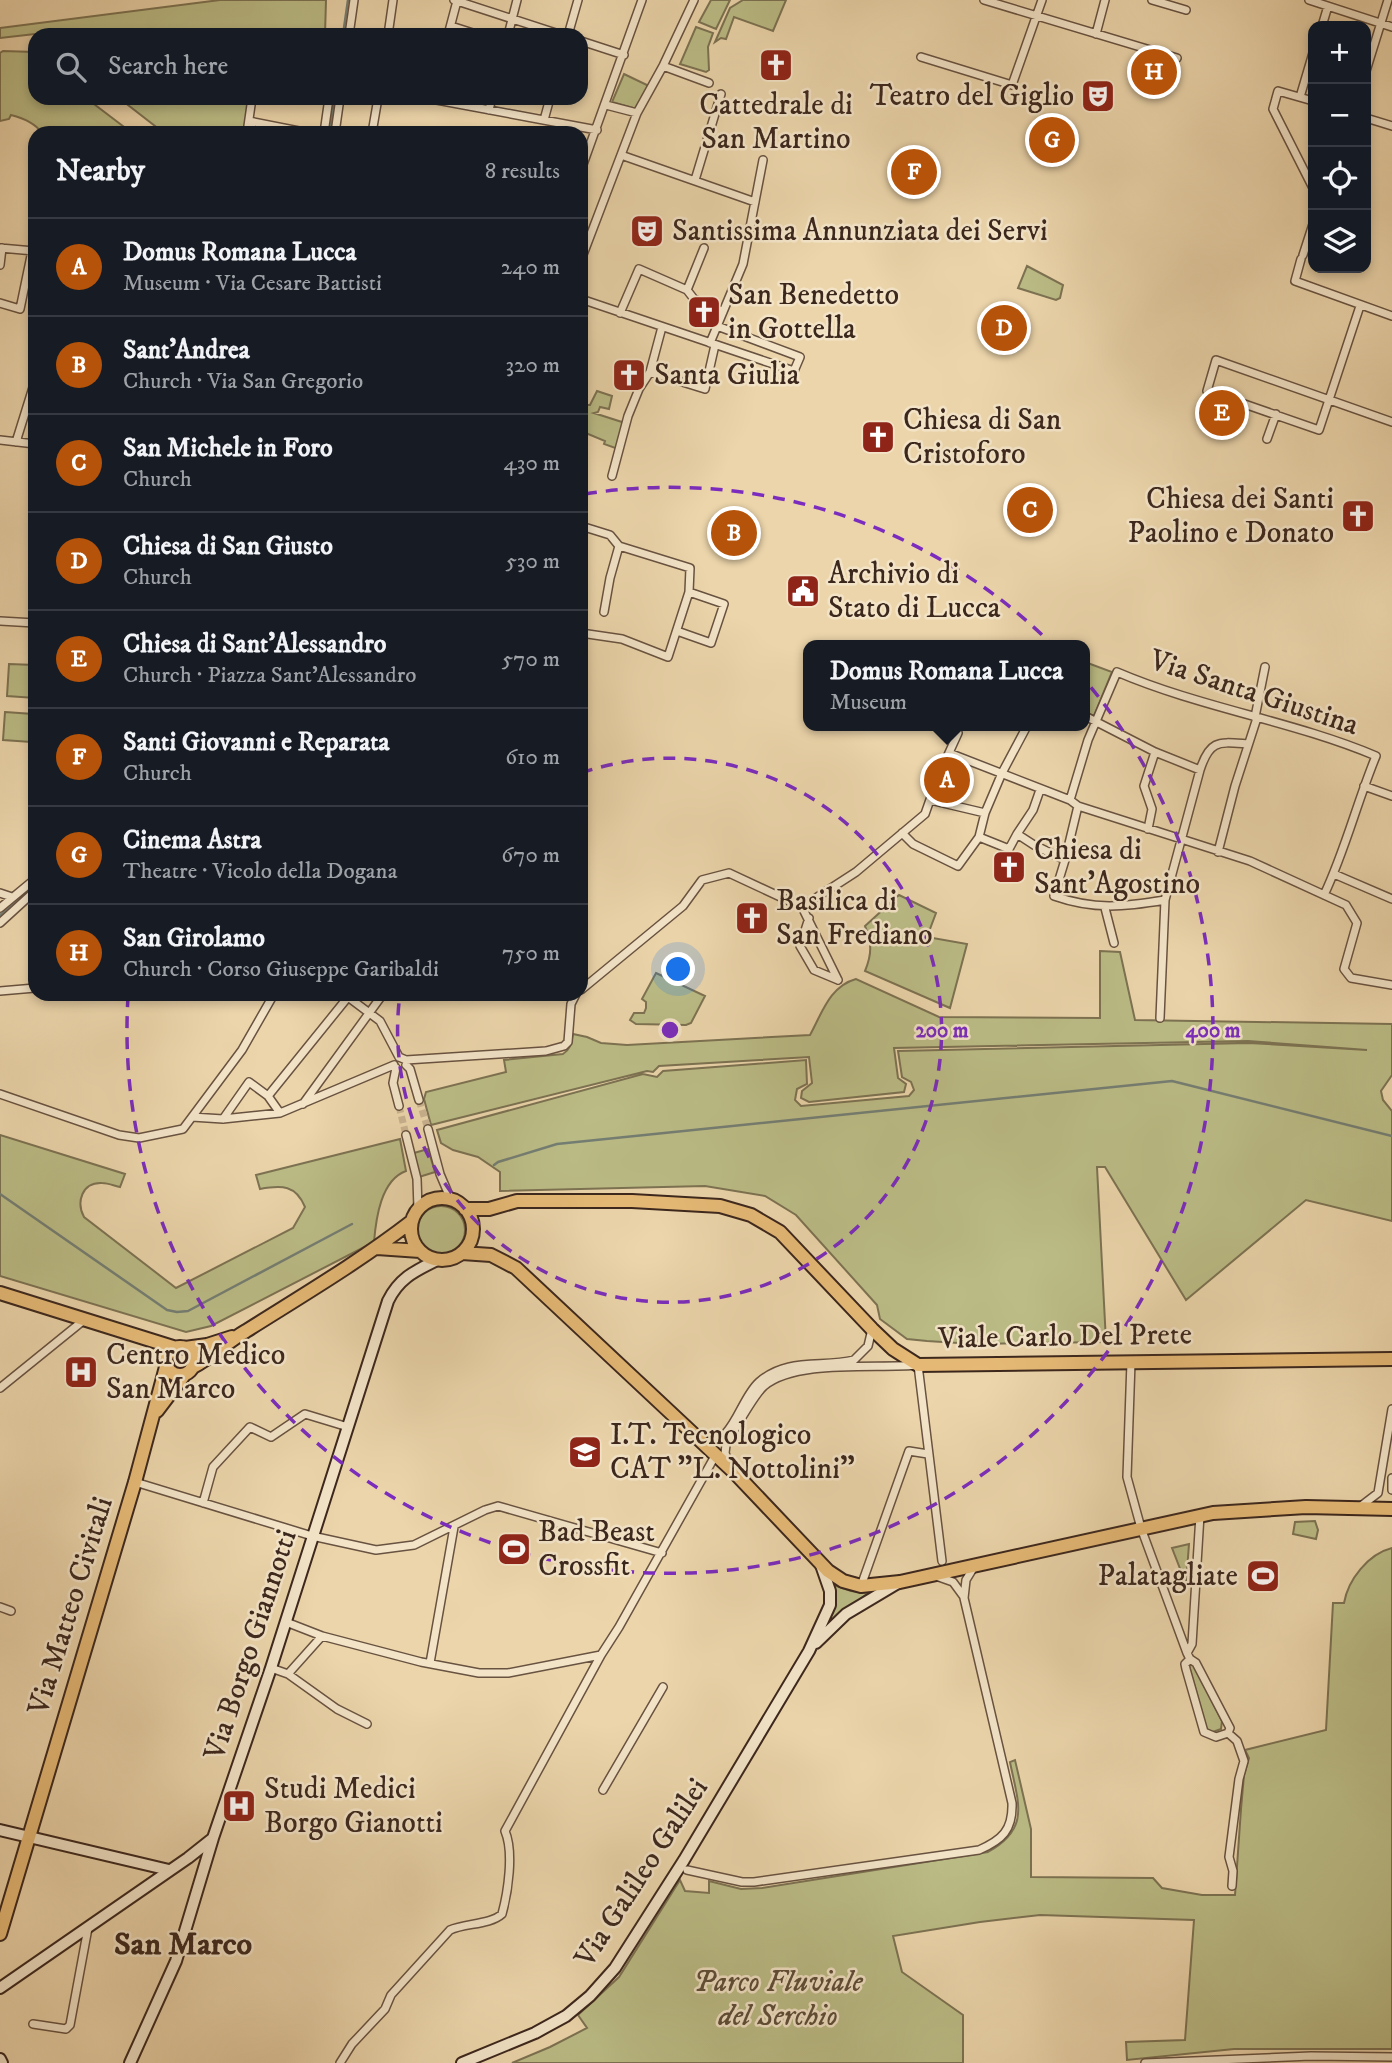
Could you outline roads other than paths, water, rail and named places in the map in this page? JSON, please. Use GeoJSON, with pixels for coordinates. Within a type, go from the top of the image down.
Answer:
{"type":"FeatureCollection","features":[{"type":"Feature","properties":{"kind":"main road"},"geometry":{"type":"LineString","coordinates":[[131,1334],[166,1362],[174,1374],[189,1371],[211,1358],[242,1333],[377,1248],[436,1199],[452,1200],[465,1209],[471,1219],[473,1232],[468,1245],[462,1253],[449,1259],[437,1260],[420,1251],[377,1248]]}},
{"type":"Feature","properties":{"kind":"main road","name":"Viale Carlo Del Prete"},"geometry":{"type":"LineString","coordinates":[[465,1209],[489,1209],[517,1200],[632,1201],[736,1209],[761,1219],[780,1232],[872,1329],[893,1349],[918,1365],[1392,1359]]}},
{"type":"Feature","properties":{"kind":"main road"},"geometry":{"type":"LineString","coordinates":[[415,1215],[412,1238],[420,1251]]}},
{"type":"Feature","properties":{"kind":"main road"},"geometry":{"type":"LineString","coordinates":[[462,1253],[491,1255],[516,1268],[735,1474],[821,1565],[843,1581],[861,1586],[900,1582],[1200,1516],[1259,1508],[1392,1508]]}},
{"type":"Feature","properties":{"kind":"main road"},"geometry":{"type":"LineString","coordinates":[[0,1293],[181,1348],[193,1356],[189,1371]]}},
{"type":"Feature","properties":{"kind":"main road"},"geometry":{"type":"LineString","coordinates":[[166,1362],[169,1353],[181,1348],[207,1346],[242,1333]]}},
{"type":"Feature","properties":{"kind":"main road","name":"Via Matteo Civitali"},"geometry":{"type":"LineString","coordinates":[[0,1934],[155,1414],[166,1362]]}},
{"type":"Feature","properties":{"kind":"main road","name":"Via Matteo Civitali"},"geometry":{"type":"LineString","coordinates":[[155,1414],[189,1371]]}},
{"type":"Feature","properties":{"kind":"street"},"geometry":{"type":"LineString","coordinates":[[350,28],[354,0]]}},
{"type":"Feature","properties":{"kind":"street"},"geometry":{"type":"LineString","coordinates":[[389,28],[393,0]]}},
{"type":"Feature","properties":{"kind":"street"},"geometry":{"type":"LineString","coordinates":[[510,28],[517,0]]}},
{"type":"Feature","properties":{"kind":"street"},"geometry":{"type":"LineString","coordinates":[[570,28],[578,0]]}},
{"type":"Feature","properties":{"kind":"street"},"geometry":{"type":"LineString","coordinates":[[588,152],[642,0]]}},
{"type":"Feature","properties":{"kind":"street"},"geometry":{"type":"LineString","coordinates":[[588,242],[637,113],[694,0]]}},
{"type":"Feature","properties":{"kind":"street"},"geometry":{"type":"LineString","coordinates":[[984,0],[1177,58]]}},
{"type":"Feature","properties":{"kind":"street"},"geometry":{"type":"LineString","coordinates":[[921,57],[1012,85],[1042,0]]}},
{"type":"Feature","properties":{"kind":"street"},"geometry":{"type":"LineString","coordinates":[[1096,34],[1105,0]]}},
{"type":"Feature","properties":{"kind":"street"},"geometry":{"type":"LineString","coordinates":[[1152,0],[1186,10]]}},
{"type":"Feature","properties":{"kind":"street"},"geometry":{"type":"LineString","coordinates":[[1309,0],[1392,27]]}},
{"type":"Feature","properties":{"kind":"street"},"geometry":{"type":"LineString","coordinates":[[457,28],[451,26],[455,1],[540,28]]}},
{"type":"Feature","properties":{"kind":"street"},"geometry":{"type":"LineString","coordinates":[[1371,51],[1390,1]]}},
{"type":"Feature","properties":{"kind":"street"},"geometry":{"type":"LineString","coordinates":[[1324,21],[1328,6]]}},
{"type":"Feature","properties":{"kind":"street"},"geometry":{"type":"LineString","coordinates":[[588,43],[624,55]]}},
{"type":"Feature","properties":{"kind":"street"},"geometry":{"type":"LineString","coordinates":[[663,66],[709,83]]}},
{"type":"Feature","properties":{"kind":"street"},"geometry":{"type":"LineString","coordinates":[[1300,97],[1308,70]]}},
{"type":"Feature","properties":{"kind":"street"},"geometry":{"type":"LineString","coordinates":[[1308,99],[1278,91],[1273,108],[1308,178]]}},
{"type":"Feature","properties":{"kind":"street"},"geometry":{"type":"LineString","coordinates":[[695,180],[721,94]]}},
{"type":"Feature","properties":{"kind":"street"},"geometry":{"type":"LineString","coordinates":[[248,126],[251,105]]}},
{"type":"Feature","properties":{"kind":"street"},"geometry":{"type":"LineString","coordinates":[[325,126],[328,105]]}},
{"type":"Feature","properties":{"kind":"street"},"geometry":{"type":"LineString","coordinates":[[336,126],[339,105]]}},
{"type":"Feature","properties":{"kind":"street"},"geometry":{"type":"LineString","coordinates":[[373,126],[377,105]]}},
{"type":"Feature","properties":{"kind":"street"},"geometry":{"type":"LineString","coordinates":[[464,105],[576,126]]}},
{"type":"Feature","properties":{"kind":"street"},"geometry":{"type":"LineString","coordinates":[[489,110],[490,105]]}},
{"type":"Feature","properties":{"kind":"street"},"geometry":{"type":"LineString","coordinates":[[544,120],[548,105]]}},
{"type":"Feature","properties":{"kind":"street"},"geometry":{"type":"LineString","coordinates":[[606,105],[637,113]]}},
{"type":"Feature","properties":{"kind":"street"},"geometry":{"type":"LineString","coordinates":[[1371,120],[1392,126]]}},
{"type":"Feature","properties":{"kind":"street"},"geometry":{"type":"LineString","coordinates":[[249,121],[274,126]]}},
{"type":"Feature","properties":{"kind":"street"},"geometry":{"type":"LineString","coordinates":[[588,128],[597,130]]}},
{"type":"Feature","properties":{"kind":"street"},"geometry":{"type":"LineString","coordinates":[[621,155],[755,202]]}},
{"type":"Feature","properties":{"kind":"street"},"geometry":{"type":"LineString","coordinates":[[650,372],[705,389],[717,326],[744,262],[763,160]]}},
{"type":"Feature","properties":{"kind":"street"},"geometry":{"type":"LineString","coordinates":[[1308,239],[1295,281],[1392,316]]}},
{"type":"Feature","properties":{"kind":"street"},"geometry":{"type":"LineString","coordinates":[[0,265],[1,248],[28,251]]}},
{"type":"Feature","properties":{"kind":"street"},"geometry":{"type":"LineString","coordinates":[[687,290],[704,248]]}},
{"type":"Feature","properties":{"kind":"street"},"geometry":{"type":"LineString","coordinates":[[620,313],[639,269],[687,290],[694,299],[723,312]]}},
{"type":"Feature","properties":{"kind":"street"},"geometry":{"type":"LineString","coordinates":[[0,303],[20,309],[28,289]]}},
{"type":"Feature","properties":{"kind":"street"},"geometry":{"type":"LineString","coordinates":[[588,302],[794,371],[800,357],[717,326]]}},
{"type":"Feature","properties":{"kind":"street"},"geometry":{"type":"LineString","coordinates":[[1360,306],[1327,400],[1319,430],[1207,391],[1216,360],[1327,400],[1392,422]]}},
{"type":"Feature","properties":{"kind":"street"},"geometry":{"type":"LineString","coordinates":[[612,476],[628,416],[639,389],[650,372],[662,327]]}},
{"type":"Feature","properties":{"kind":"street"},"geometry":{"type":"LineString","coordinates":[[16,442],[28,403]]}},
{"type":"Feature","properties":{"kind":"street"},"geometry":{"type":"LineString","coordinates":[[1267,439],[1278,415]]}},
{"type":"Feature","properties":{"kind":"street"},"geometry":{"type":"LineString","coordinates":[[0,440],[28,443]]}},
{"type":"Feature","properties":{"kind":"street"},"geometry":{"type":"LineString","coordinates":[[588,528],[610,536],[619,546],[690,568],[689,592],[668,657],[622,639],[588,634]]}},
{"type":"Feature","properties":{"kind":"street"},"geometry":{"type":"LineString","coordinates":[[604,612],[619,546]]}},
{"type":"Feature","properties":{"kind":"street"},"geometry":{"type":"LineString","coordinates":[[677,631],[710,643],[724,604],[689,592]]}},
{"type":"Feature","properties":{"kind":"street"},"geometry":{"type":"LineString","coordinates":[[0,621],[28,623]]}},
{"type":"Feature","properties":{"kind":"street"},"geometry":{"type":"LineString","coordinates":[[1218,852],[1256,718],[1265,667]]}},
{"type":"Feature","properties":{"kind":"street","name":"Via Santa Giustina"},"geometry":{"type":"LineString","coordinates":[[1096,721],[1118,672],[1173,693],[1340,741],[1376,757],[1364,786]]}},
{"type":"Feature","properties":{"kind":"street"},"geometry":{"type":"LineString","coordinates":[[1090,718],[1154,752],[1200,770]]}},
{"type":"Feature","properties":{"kind":"street"},"geometry":{"type":"LineString","coordinates":[[1070,800],[1096,721]]}},
{"type":"Feature","properties":{"kind":"street"},"geometry":{"type":"LineString","coordinates":[[902,833],[913,844],[958,866],[979,837],[985,813],[1002,773],[1024,731]]}},
{"type":"Feature","properties":{"kind":"street"},"geometry":{"type":"LineString","coordinates":[[802,907],[856,872],[925,814],[958,733]]}},
{"type":"Feature","properties":{"kind":"street"},"geometry":{"type":"LineString","coordinates":[[1160,1018],[1165,900],[1200,770],[1207,752],[1214,745],[1221,742],[1248,744]]}},
{"type":"Feature","properties":{"kind":"street"},"geometry":{"type":"LineString","coordinates":[[1148,829],[1152,809],[1144,786],[1154,752]]}},
{"type":"Feature","properties":{"kind":"street"},"geometry":{"type":"LineString","coordinates":[[949,753],[1070,800],[1078,806],[1250,861],[1346,905],[1357,923],[1344,969],[1351,978],[1392,985]]}},
{"type":"Feature","properties":{"kind":"street"},"geometry":{"type":"LineString","coordinates":[[1324,895],[1334,874],[1364,786],[1392,796]]}},
{"type":"Feature","properties":{"kind":"street"},"geometry":{"type":"LineString","coordinates":[[979,837],[1009,849],[1033,810],[1040,790]]}},
{"type":"Feature","properties":{"kind":"street"},"geometry":{"type":"LineString","coordinates":[[930,800],[985,813]]}},
{"type":"Feature","properties":{"kind":"street"},"geometry":{"type":"LineString","coordinates":[[1078,806],[1054,896],[1073,903],[1105,908],[1165,900]]}},
{"type":"Feature","properties":{"kind":"street"},"geometry":{"type":"LineString","coordinates":[[1017,834],[1065,860]]}},
{"type":"Feature","properties":{"kind":"street"},"geometry":{"type":"LineString","coordinates":[[588,984],[682,906],[702,880],[729,873],[802,907],[809,918],[838,980],[814,970],[800,946],[809,918]]}},
{"type":"Feature","properties":{"kind":"street"},"geometry":{"type":"LineString","coordinates":[[1334,874],[1392,900]]}},
{"type":"Feature","properties":{"kind":"street"},"geometry":{"type":"LineString","coordinates":[[0,908],[28,884]]}},
{"type":"Feature","properties":{"kind":"street"},"geometry":{"type":"LineString","coordinates":[[0,893],[12,897]]}},
{"type":"Feature","properties":{"kind":"street"},"geometry":{"type":"LineString","coordinates":[[0,923],[28,897]]}},
{"type":"Feature","properties":{"kind":"street"},"geometry":{"type":"LineString","coordinates":[[1105,908],[1114,943]]}},
{"type":"Feature","properties":{"kind":"street"},"geometry":{"type":"LineString","coordinates":[[0,991],[28,989]]}},
{"type":"Feature","properties":{"kind":"street"},"geometry":{"type":"LineString","coordinates":[[0,1094],[123,1136],[139,1138],[183,1129],[242,1050],[270,1001]]}},
{"type":"Feature","properties":{"kind":"street"},"geometry":{"type":"LineString","coordinates":[[268,1096],[342,1001]]}},
{"type":"Feature","properties":{"kind":"street"},"geometry":{"type":"LineString","coordinates":[[352,1001],[380,1021],[400,1063],[410,1069],[419,1100]]}},
{"type":"Feature","properties":{"kind":"street"},"geometry":{"type":"LineString","coordinates":[[302,1104],[378,1001]]}},
{"type":"Feature","properties":{"kind":"street"},"geometry":{"type":"LineString","coordinates":[[192,1117],[223,1119],[280,1113],[400,1063],[546,1051],[564,1046],[568,1042],[572,1001]]}},
{"type":"Feature","properties":{"kind":"street"},"geometry":{"type":"LineString","coordinates":[[399,1106],[393,1083],[400,1063]]}},
{"type":"Feature","properties":{"kind":"street"},"geometry":{"type":"LineString","coordinates":[[223,1119],[249,1082],[268,1096],[280,1113]]}},
{"type":"Feature","properties":{"kind":"street"},"geometry":{"type":"LineString","coordinates":[[428,1129],[440,1174],[452,1200]]}},
{"type":"Feature","properties":{"kind":"street"},"geometry":{"type":"LineString","coordinates":[[406,1135],[417,1180],[415,1215]]}},
{"type":"Feature","properties":{"kind":"street","name":"Via Borgo Giannotti"},"geometry":{"type":"LineString","coordinates":[[130,2063],[176,1961],[213,1838],[286,1622],[387,1303],[393,1290],[414,1270],[437,1260]]}},
{"type":"Feature","properties":{"kind":"street"},"geometry":{"type":"LineString","coordinates":[[0,1388],[84,1320]]}},
{"type":"Feature","properties":{"kind":"street"},"geometry":{"type":"LineString","coordinates":[[699,1440],[712,1443],[723,1437],[752,1389],[769,1375],[800,1363],[854,1360],[866,1349],[872,1329]]}},
{"type":"Feature","properties":{"kind":"street"},"geometry":{"type":"LineString","coordinates":[[1372,1359],[1392,1368]]}},
{"type":"Feature","properties":{"kind":"street"},"geometry":{"type":"LineString","coordinates":[[1131,1362],[1126,1477],[1141,1528],[1189,1656],[1196,1663],[1230,1728],[1223,1736],[1209,1736],[1202,1727],[1185,1664],[1189,1656],[1192,1644],[1200,1516]]}},
{"type":"Feature","properties":{"kind":"street"},"geometry":{"type":"LineString","coordinates":[[735,1474],[726,1457],[726,1446],[758,1393],[770,1382],[800,1370],[918,1365],[942,1561]]}},
{"type":"Feature","properties":{"kind":"street"},"geometry":{"type":"LineString","coordinates":[[1357,1508],[1378,1493],[1392,1409]]}},
{"type":"Feature","properties":{"kind":"street"},"geometry":{"type":"LineString","coordinates":[[203,1503],[213,1467],[250,1427],[271,1437],[305,1414],[348,1427]]}},
{"type":"Feature","properties":{"kind":"street"},"geometry":{"type":"LineString","coordinates":[[861,1586],[909,1451],[928,1454]]}},
{"type":"Feature","properties":{"kind":"street"},"geometry":{"type":"LineString","coordinates":[[340,2063],[352,2044],[385,2009],[391,1995],[450,1930],[495,1919],[502,1914],[510,1853],[510,1842],[505,1831],[601,1655],[662,1553],[715,1456]]}},
{"type":"Feature","properties":{"kind":"street"},"geometry":{"type":"LineString","coordinates":[[1392,1478],[1392,1490]]}},
{"type":"Feature","properties":{"kind":"street"},"geometry":{"type":"LineString","coordinates":[[135,1482],[363,1549],[392,1549],[414,1545],[498,1506],[662,1553]]}},
{"type":"Feature","properties":{"kind":"street"},"geometry":{"type":"LineString","coordinates":[[430,1663],[454,1527]]}},
{"type":"Feature","properties":{"kind":"street","name":"Via Galileo Galilei"},"geometry":{"type":"LineString","coordinates":[[461,2063],[535,2033],[577,2008],[615,1968],[671,1880],[685,1865],[809,1650],[830,1605],[830,1591],[821,1565]]}},
{"type":"Feature","properties":{"kind":"street"},"geometry":{"type":"LineString","coordinates":[[685,1865],[742,1882],[754,1882],[979,1850],[996,1843],[1013,1815],[964,1598],[966,1580],[974,1566]]}},
{"type":"Feature","properties":{"kind":"street"},"geometry":{"type":"LineString","coordinates":[[932,1575],[953,1582],[964,1598]]}},
{"type":"Feature","properties":{"kind":"street","name":"Via Galileo Galilei"},"geometry":{"type":"LineString","coordinates":[[809,1650],[846,1614],[900,1582]]}},
{"type":"Feature","properties":{"kind":"street"},"geometry":{"type":"LineString","coordinates":[[0,1607],[11,1611]]}},
{"type":"Feature","properties":{"kind":"street"},"geometry":{"type":"LineString","coordinates":[[286,1622],[322,1636],[430,1663],[496,1674],[558,1665],[601,1655]]}},
{"type":"Feature","properties":{"kind":"street"},"geometry":{"type":"LineString","coordinates":[[288,1674],[322,1636]]}},
{"type":"Feature","properties":{"kind":"street"},"geometry":{"type":"LineString","coordinates":[[271,1668],[288,1674],[337,1709],[367,1724]]}},
{"type":"Feature","properties":{"kind":"street"},"geometry":{"type":"LineString","coordinates":[[603,1790],[663,1687]]}},
{"type":"Feature","properties":{"kind":"street"},"geometry":{"type":"LineString","coordinates":[[1228,1733],[1237,1741],[1244,1761],[1239,1779],[1229,1857],[1233,1871],[1232,1886]]}},
{"type":"Feature","properties":{"kind":"street"},"geometry":{"type":"LineString","coordinates":[[0,1830],[169,1870]]}},
{"type":"Feature","properties":{"kind":"street"},"geometry":{"type":"LineString","coordinates":[[0,1988],[213,1838]]}},
{"type":"Feature","properties":{"kind":"street"},"geometry":{"type":"LineString","coordinates":[[33,2024],[66,2029],[71,2025],[88,1927]]}},
{"type":"Feature","properties":{"kind":"street"},"geometry":{"type":"LineString","coordinates":[[1145,2063],[1311,2056],[1392,2057]]}},
{"type":"Feature","properties":{"kind":"waterway"},"geometry":{"type":"LineString","coordinates":[[344,28],[348,0]]}},
{"type":"Feature","properties":{"kind":"waterway"},"geometry":{"type":"LineString","coordinates":[[331,126],[333,105]]}},
{"type":"Feature","properties":{"kind":"waterway"},"geometry":{"type":"LineString","coordinates":[[0,915],[28,892]]}},
{"type":"Feature","properties":{"kind":"waterway"},"geometry":{"type":"LineString","coordinates":[[494,1165],[557,1144],[1172,1081],[1392,1136]]}},
{"type":"Feature","properties":{"kind":"waterway"},"geometry":{"type":"LineString","coordinates":[[0,1194],[167,1310],[177,1312],[188,1311],[352,1224]]}},
{"type":"Feature","properties":{"kind":"tunnel"},"geometry":{"type":"LineString","coordinates":[[419,1100],[428,1129]]}},
{"type":"Feature","properties":{"kind":"tunnel"},"geometry":{"type":"LineString","coordinates":[[399,1106],[406,1135]]}},
{"type":"Feature","properties":{"kind":"place","name":"Cattedrale di San Martino"},"geometry":{"type":"Point","coordinates":[776,65]}},
{"type":"Feature","properties":{"kind":"place","name":"San Girolamo"},"geometry":{"type":"Point","coordinates":[1154,72]}},
{"type":"Feature","properties":{"kind":"place","name":"Teatro del Giglio"},"geometry":{"type":"Point","coordinates":[1098,96]}},
{"type":"Feature","properties":{"kind":"place","name":"Cinema Astra"},"geometry":{"type":"Point","coordinates":[1052,140]}},
{"type":"Feature","properties":{"kind":"place","name":"Santi Giovanni e Reparata"},"geometry":{"type":"Point","coordinates":[914,172]}},
{"type":"Feature","properties":{"kind":"place","name":"Santissima Annunziata dei Servi"},"geometry":{"type":"Point","coordinates":[647,231]}},
{"type":"Feature","properties":{"kind":"place","name":"San Benedetto in Gottella"},"geometry":{"type":"Point","coordinates":[704,312]}},
{"type":"Feature","properties":{"kind":"place","name":"Chiesa di San Giusto"},"geometry":{"type":"Point","coordinates":[1004,328]}},
{"type":"Feature","properties":{"kind":"place","name":"Santa Giulia"},"geometry":{"type":"Point","coordinates":[629,375]}},
{"type":"Feature","properties":{"kind":"place","name":"Chiesa di Sant'Alessandro"},"geometry":{"type":"Point","coordinates":[1222,413]}},
{"type":"Feature","properties":{"kind":"place","name":"Chiesa di San Cristoforo"},"geometry":{"type":"Point","coordinates":[878,437]}},
{"type":"Feature","properties":{"kind":"place","name":"San Michele in Foro"},"geometry":{"type":"Point","coordinates":[1030,510]}},
{"type":"Feature","properties":{"kind":"place","name":"Chiesa dei Santi Paolino e Donato"},"geometry":{"type":"Point","coordinates":[1358,516]}},
{"type":"Feature","properties":{"kind":"place","name":"Sant'Andrea"},"geometry":{"type":"Point","coordinates":[734,533]}},
{"type":"Feature","properties":{"kind":"place","name":"Archivio di Stato di Lucca"},"geometry":{"type":"Point","coordinates":[803,591]}},
{"type":"Feature","properties":{"kind":"place","name":"Domus Romana Lucca"},"geometry":{"type":"Point","coordinates":[947,780]}},
{"type":"Feature","properties":{"kind":"place","name":"Chiesa di Sant'Agostino"},"geometry":{"type":"Point","coordinates":[1009,867]}},
{"type":"Feature","properties":{"kind":"place","name":"Basilica di San Frediano"},"geometry":{"type":"Point","coordinates":[752,918]}},
{"type":"Feature","properties":{"kind":"place","name":"Centro Medico San Marco"},"geometry":{"type":"Point","coordinates":[81,1372]}},
{"type":"Feature","properties":{"kind":"place","name":"I.T. Tecnologico CAT \"L. Nottolini\""},"geometry":{"type":"Point","coordinates":[585,1452]}},
{"type":"Feature","properties":{"kind":"place","name":"Bad Beast Crossfit"},"geometry":{"type":"Point","coordinates":[514,1549]}},
{"type":"Feature","properties":{"kind":"place","name":"Palatagliate"},"geometry":{"type":"Point","coordinates":[1263,1576]}},
{"type":"Feature","properties":{"kind":"place","name":"Studi Medici Borgo Gianotti"},"geometry":{"type":"Point","coordinates":[239,1806]}},
{"type":"Feature","properties":{"kind":"district","name":"San Marco"},"geometry":{"type":"Point","coordinates":[183,1945]}},
{"type":"Feature","properties":{"kind":"park label","name":"Parco Fluviale del Serchio"},"geometry":{"type":"Point","coordinates":[778,2000]}}]}
